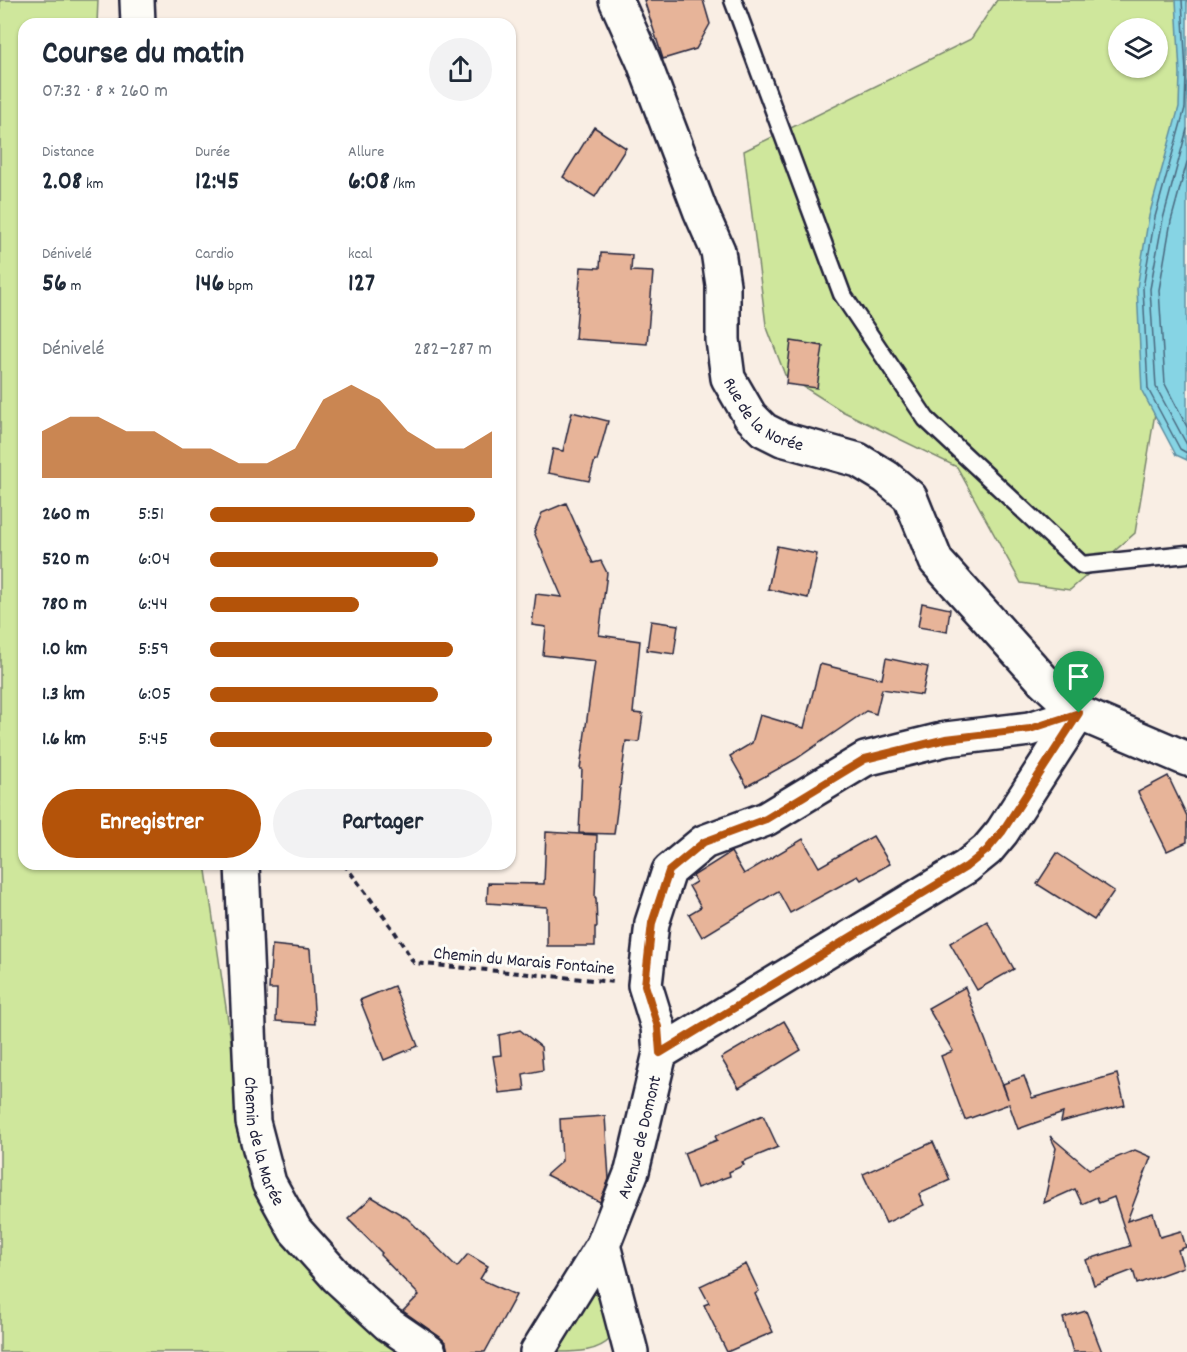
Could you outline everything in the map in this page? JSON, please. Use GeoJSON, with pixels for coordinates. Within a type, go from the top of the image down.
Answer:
{"type":"FeatureCollection","features":[{"type":"Feature","properties":{"kind":"street"},"geometry":{"type":"LineString","coordinates":[[137,0],[138,18]]}},
{"type":"Feature","properties":{"kind":"street","name":"Rue de la Norée"},"geometry":{"type":"LineString","coordinates":[[616,0],[643,60],[718,251],[723,285],[723,340],[728,378],[750,416],[764,430],[782,439],[858,459],[910,496],[936,561],[1043,680],[1079,713],[1187,759]]}},
{"type":"Feature","properties":{"kind":"street"},"geometry":{"type":"LineString","coordinates":[[660,1053],[658,1027],[645,985],[652,923],[669,871],[704,842],[766,819],[865,759],[946,739],[1030,729],[1079,713]]}},
{"type":"Feature","properties":{"kind":"street","name":"Avenue de Domont"},"geometry":{"type":"LineString","coordinates":[[537,1352],[603,1245],[632,1171],[660,1053],[966,867],[987,850],[1002,832],[1079,713]]}},
{"type":"Feature","properties":{"kind":"street","name":"Chemin de la Marée"},"geometry":{"type":"LineString","coordinates":[[243,870],[253,1122],[269,1183],[295,1230],[337,1277],[388,1324],[429,1352]]}},
{"type":"Feature","properties":{"kind":"street"},"geometry":{"type":"LineString","coordinates":[[603,1245],[629,1352]]}},
{"type":"Feature","properties":{"kind":"lane"},"geometry":{"type":"LineString","coordinates":[[733,0],[842,294],[926,419],[1082,565],[1187,554]]}},
{"type":"Feature","properties":{"kind":"path","name":"Chemin du Marais Fontaine"},"geometry":{"type":"LineString","coordinates":[[349,870],[387,921],[414,963],[645,985]]}},
{"type":"Feature","properties":{"kind":"green space"},"geometry":{"type":"Polygon","coordinates":[[[0,0],[98,0],[97,18],[18,18],[18,870],[206,870],[252,1185],[369,1329],[404,1352],[0,1352],[0,0]]]}},
{"type":"Feature","properties":{"kind":"green space"},"geometry":{"type":"Polygon","coordinates":[[[997,0],[1187,0],[1162,371],[1135,533],[1070,590],[1021,583],[957,467],[842,411],[785,375],[766,325],[744,151],[971,39],[997,0]]]}},
{"type":"Feature","properties":{"kind":"green space"},"geometry":{"type":"Polygon","coordinates":[[[597,1284],[611,1338],[594,1349],[558,1352],[556,1345],[597,1284]]]}},
{"type":"Feature","properties":{"kind":"water"},"geometry":{"type":"Polygon","coordinates":[[[1176,0],[1187,0],[1187,460],[1176,455],[1142,391],[1137,288],[1149,216],[1179,107],[1180,73],[1176,0]]]}},
{"type":"Feature","properties":{"kind":"building"},"geometry":{"type":"Polygon","coordinates":[[[644,0],[703,0],[710,24],[696,49],[663,59],[644,0]]]}},
{"type":"Feature","properties":{"kind":"building"},"geometry":{"type":"Polygon","coordinates":[[[594,127],[626,148],[595,197],[563,177],[594,127]]]}},
{"type":"Feature","properties":{"kind":"building"},"geometry":{"type":"Polygon","coordinates":[[[601,253],[632,255],[631,271],[653,272],[647,344],[575,339],[581,267],[600,268],[601,253]]]}},
{"type":"Feature","properties":{"kind":"building"},"geometry":{"type":"Polygon","coordinates":[[[791,341],[823,346],[817,388],[786,384],[791,341]]]}},
{"type":"Feature","properties":{"kind":"building"},"geometry":{"type":"Polygon","coordinates":[[[572,412],[608,421],[589,481],[548,473],[553,449],[563,451],[572,412]]]}},
{"type":"Feature","properties":{"kind":"building"},"geometry":{"type":"Polygon","coordinates":[[[566,503],[593,563],[601,561],[607,573],[599,635],[640,641],[633,713],[643,714],[639,742],[626,741],[614,834],[579,833],[582,769],[580,769],[595,661],[543,655],[546,627],[532,625],[536,594],[562,597],[534,532],[542,513],[566,503]]]}},
{"type":"Feature","properties":{"kind":"building"},"geometry":{"type":"Polygon","coordinates":[[[777,546],[817,554],[808,598],[768,589],[777,546]]]}},
{"type":"Feature","properties":{"kind":"building"},"geometry":{"type":"Polygon","coordinates":[[[922,603],[950,609],[947,632],[918,627],[922,603]]]}},
{"type":"Feature","properties":{"kind":"building"},"geometry":{"type":"Polygon","coordinates":[[[651,621],[678,625],[674,654],[647,650],[651,621]]]}},
{"type":"Feature","properties":{"kind":"building"},"geometry":{"type":"Polygon","coordinates":[[[886,658],[928,667],[922,695],[882,689],[876,714],[866,711],[796,759],[747,786],[730,756],[752,743],[760,715],[804,728],[820,664],[882,679],[886,658]]]}},
{"type":"Feature","properties":{"kind":"building"},"geometry":{"type":"Polygon","coordinates":[[[1168,776],[1187,816],[1187,842],[1167,851],[1138,792],[1168,776]]]}},
{"type":"Feature","properties":{"kind":"building"},"geometry":{"type":"Polygon","coordinates":[[[546,832],[597,835],[595,946],[547,946],[547,907],[487,903],[488,883],[544,884],[546,832]]]}},
{"type":"Feature","properties":{"kind":"building"},"geometry":{"type":"Polygon","coordinates":[[[873,836],[890,864],[861,880],[858,876],[790,913],[778,891],[702,937],[689,914],[701,907],[689,886],[696,882],[693,876],[731,852],[744,874],[803,839],[819,867],[873,836]]]}},
{"type":"Feature","properties":{"kind":"building"},"geometry":{"type":"Polygon","coordinates":[[[1057,853],[1114,891],[1094,920],[1037,884],[1057,853]]]}},
{"type":"Feature","properties":{"kind":"building"},"geometry":{"type":"Polygon","coordinates":[[[987,921],[1014,969],[977,990],[950,943],[987,921]]]}},
{"type":"Feature","properties":{"kind":"building"},"geometry":{"type":"Polygon","coordinates":[[[272,945],[310,949],[315,1024],[276,1021],[277,989],[269,989],[272,945]]]}},
{"type":"Feature","properties":{"kind":"building"},"geometry":{"type":"Polygon","coordinates":[[[394,986],[418,1046],[384,1060],[360,1000],[394,986]]]}},
{"type":"Feature","properties":{"kind":"building"},"geometry":{"type":"Polygon","coordinates":[[[965,987],[1008,1099],[1003,1084],[1024,1076],[1032,1098],[1117,1074],[1125,1105],[1061,1122],[1063,1113],[1018,1129],[1009,1104],[965,1120],[941,1056],[953,1051],[928,1008],[965,987]]]}},
{"type":"Feature","properties":{"kind":"building"},"geometry":{"type":"Polygon","coordinates":[[[784,1021],[801,1050],[739,1088],[721,1058],[784,1021]]]}},
{"type":"Feature","properties":{"kind":"building"},"geometry":{"type":"Polygon","coordinates":[[[520,1030],[541,1047],[543,1070],[523,1074],[525,1090],[499,1093],[493,1056],[501,1055],[499,1035],[520,1030]]]}},
{"type":"Feature","properties":{"kind":"building"},"geometry":{"type":"Polygon","coordinates":[[[763,1115],[778,1147],[742,1162],[744,1165],[729,1172],[730,1176],[697,1188],[684,1153],[717,1140],[715,1136],[763,1115]]]}},
{"type":"Feature","properties":{"kind":"building"},"geometry":{"type":"Polygon","coordinates":[[[605,1116],[609,1179],[600,1202],[546,1175],[562,1161],[560,1119],[605,1116]]]}},
{"type":"Feature","properties":{"kind":"building"},"geometry":{"type":"Polygon","coordinates":[[[1050,1136],[1089,1169],[1135,1150],[1151,1157],[1127,1221],[1153,1213],[1160,1237],[1181,1231],[1186,1247],[1178,1250],[1183,1267],[1137,1284],[1133,1270],[1094,1285],[1086,1260],[1130,1246],[1114,1197],[1099,1203],[1097,1197],[1082,1204],[1075,1189],[1044,1203],[1056,1148],[1050,1136]]]}},
{"type":"Feature","properties":{"kind":"building"},"geometry":{"type":"Polygon","coordinates":[[[933,1142],[950,1180],[919,1194],[924,1205],[886,1223],[863,1174],[933,1142]]]}},
{"type":"Feature","properties":{"kind":"building"},"geometry":{"type":"Polygon","coordinates":[[[372,1197],[407,1218],[457,1267],[468,1254],[488,1266],[480,1279],[516,1295],[485,1352],[448,1352],[446,1343],[440,1337],[403,1311],[419,1295],[348,1219],[372,1197]]]}},
{"type":"Feature","properties":{"kind":"building"},"geometry":{"type":"Polygon","coordinates":[[[746,1264],[759,1291],[755,1294],[773,1332],[727,1352],[704,1305],[709,1303],[700,1286],[746,1264]]]}},
{"type":"Feature","properties":{"kind":"building"},"geometry":{"type":"Polygon","coordinates":[[[1086,1311],[1102,1352],[1073,1352],[1063,1318],[1086,1311]]]}},
{"type":"Feature","properties":{"kind":"route"},"geometry":{"type":"LineString","coordinates":[[1079,713],[1002,832],[987,850],[966,867],[660,1053],[658,1027],[645,985],[652,923],[669,871],[704,842],[766,819],[865,759],[946,739],[1030,729],[1079,713]]}}]}
